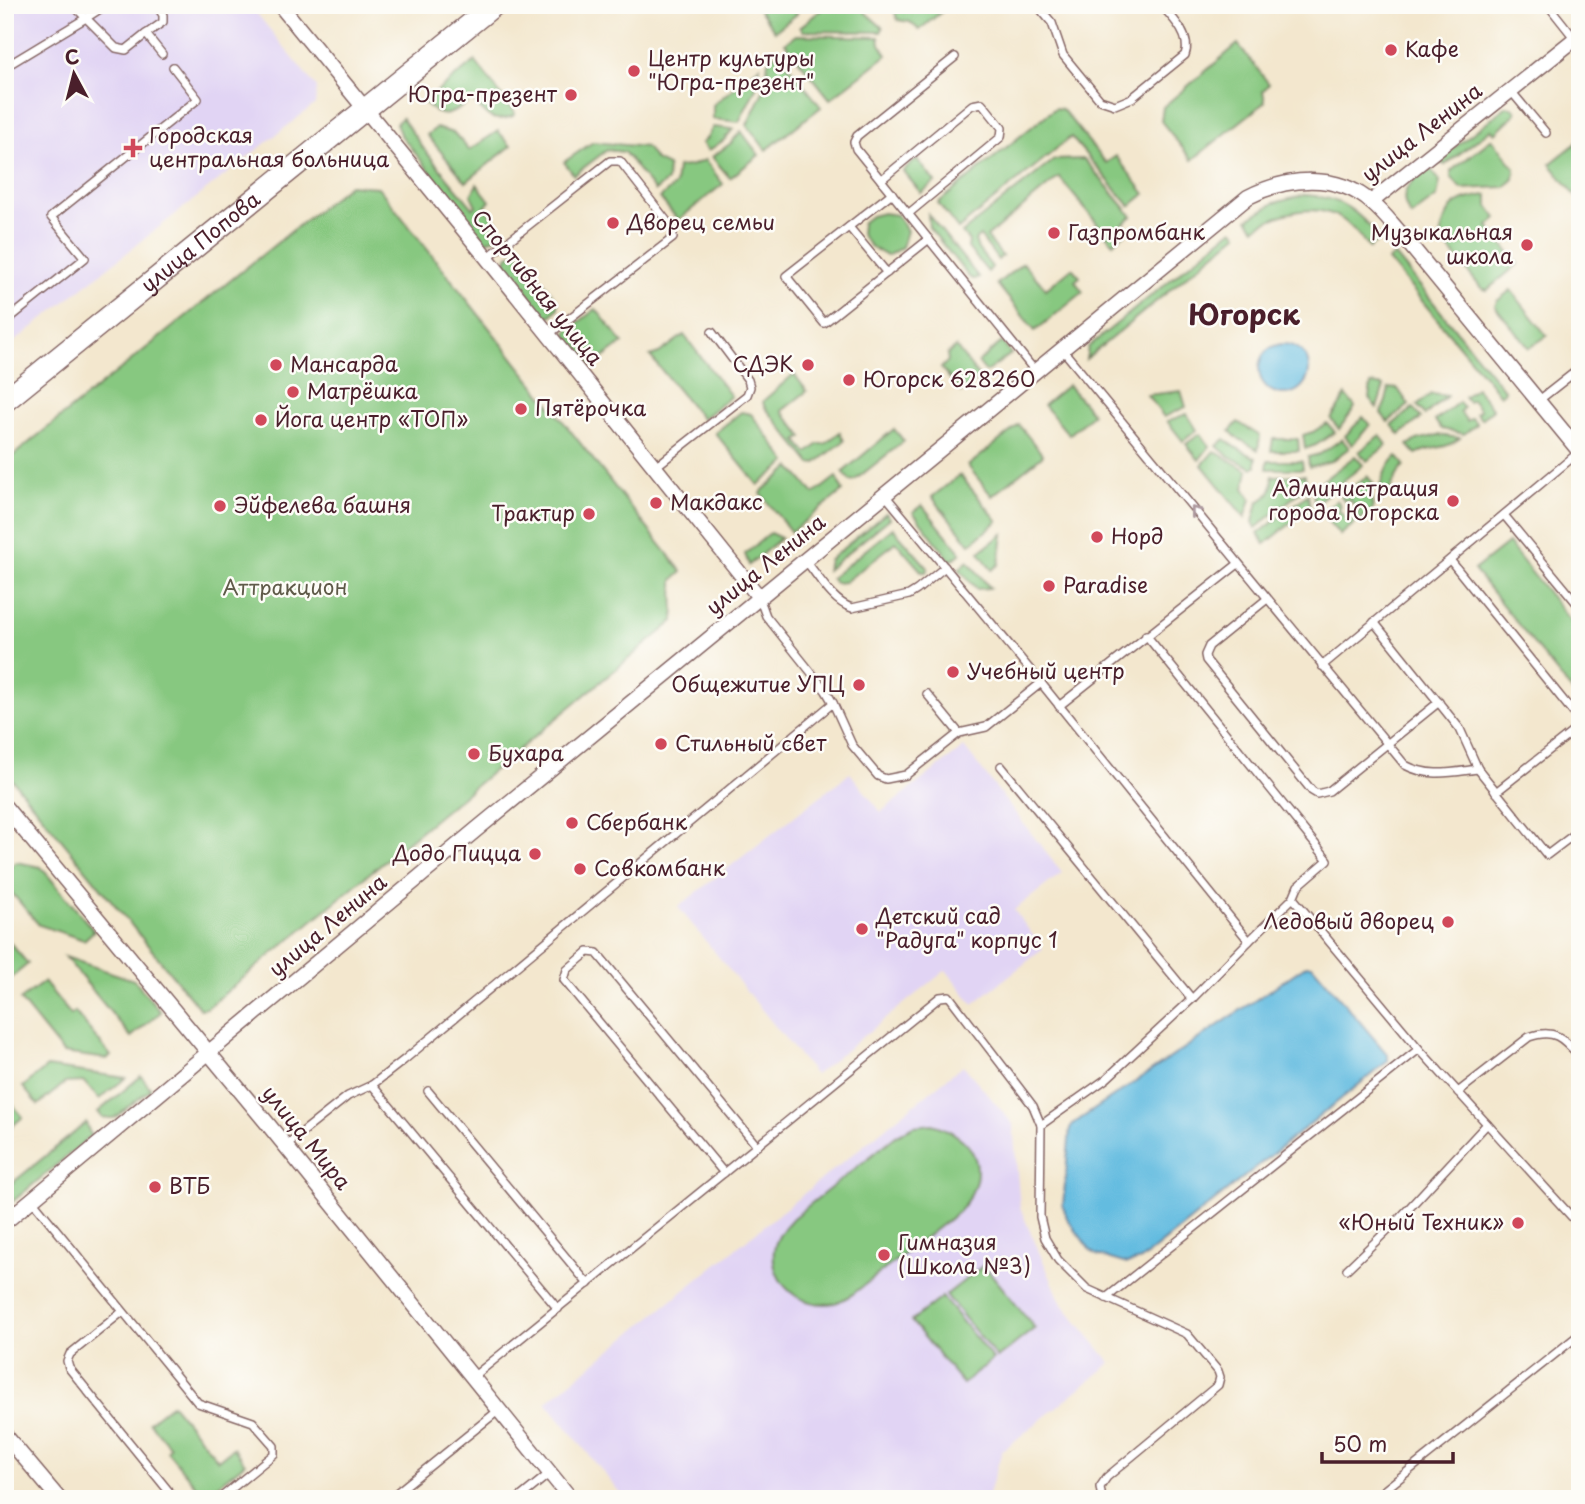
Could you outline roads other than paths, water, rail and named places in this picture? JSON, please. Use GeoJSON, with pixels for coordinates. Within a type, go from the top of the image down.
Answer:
{"type":"FeatureCollection","features":[{"type":"Feature","properties":{"kind":"street","name":"Спортивная улица"},"geometry":{"type":"LineString","coordinates":[[280,5],[759,597]]}},
{"type":"Feature","properties":{"kind":"street","name":"улица Попова"},"geometry":{"type":"LineString","coordinates":[[5,401],[494,5]]}},
{"type":"Feature","properties":{"kind":"street","name":"улица Ленина"},"geometry":{"type":"LineString","coordinates":[[5,1222],[470,835],[1248,197],[1259,191],[1297,181],[1322,181],[1345,186],[1371,202],[1577,37]]}},
{"type":"Feature","properties":{"kind":"street"},"geometry":{"type":"LineString","coordinates":[[1371,202],[1402,235],[1580,452]]}},
{"type":"Feature","properties":{"kind":"street","name":"улица Мира"},"geometry":{"type":"LineString","coordinates":[[5,807],[209,1053],[571,1499]]}},
{"type":"Feature","properties":{"kind":"street"},"geometry":{"type":"LineString","coordinates":[[5,1435],[59,1499]]}},
{"type":"Feature","properties":{"kind":"lane"},"geometry":{"type":"LineString","coordinates":[[74,5],[116,48],[126,50],[163,22],[163,15],[156,5]]}},
{"type":"Feature","properties":{"kind":"lane"},"geometry":{"type":"LineString","coordinates":[[5,67],[106,5]]}},
{"type":"Feature","properties":{"kind":"lane"},"geometry":{"type":"LineString","coordinates":[[1037,5],[1055,30],[1063,55],[1100,100],[1115,105],[1132,98],[1185,55],[1187,42],[1184,35],[1161,5]]}},
{"type":"Feature","properties":{"kind":"lane"},"geometry":{"type":"LineString","coordinates":[[1548,5],[1577,37]]}},
{"type":"Feature","properties":{"kind":"lane"},"geometry":{"type":"LineString","coordinates":[[146,34],[162,54]]}},
{"type":"Feature","properties":{"kind":"lane"},"geometry":{"type":"LineString","coordinates":[[955,57],[857,136],[854,142],[856,149],[1035,371]]}},
{"type":"Feature","properties":{"kind":"lane"},"geometry":{"type":"LineString","coordinates":[[5,322],[85,258],[51,217],[198,99],[173,67]]}},
{"type":"Feature","properties":{"kind":"lane"},"geometry":{"type":"LineString","coordinates":[[1511,90],[1546,133]]}},
{"type":"Feature","properties":{"kind":"lane"},"geometry":{"type":"LineString","coordinates":[[881,180],[972,104],[982,103],[1002,128],[1001,136],[908,214]]}},
{"type":"Feature","properties":{"kind":"lane"},"geometry":{"type":"LineString","coordinates":[[487,258],[610,160],[620,161],[659,210],[673,229],[673,238],[548,336]]}},
{"type":"Feature","properties":{"kind":"lane"},"geometry":{"type":"LineString","coordinates":[[892,193],[786,276],[824,323],[929,239]]}},
{"type":"Feature","properties":{"kind":"lane"},"geometry":{"type":"LineString","coordinates":[[849,227],[887,273]]}},
{"type":"Feature","properties":{"kind":"lane"},"geometry":{"type":"LineString","coordinates":[[654,468],[747,396],[750,387],[748,380],[712,332]]}},
{"type":"Feature","properties":{"kind":"lane"},"geometry":{"type":"LineString","coordinates":[[1062,349],[1405,765],[1418,772],[1433,774],[1478,769]]}},
{"type":"Feature","properties":{"kind":"lane"},"geometry":{"type":"LineString","coordinates":[[1538,401],[1580,368]]}},
{"type":"Feature","properties":{"kind":"lane"},"geometry":{"type":"LineString","coordinates":[[1322,666],[1580,452]]}},
{"type":"Feature","properties":{"kind":"lane"},"geometry":{"type":"LineString","coordinates":[[885,495],[1249,941]]}},
{"type":"Feature","properties":{"kind":"lane"},"geometry":{"type":"LineString","coordinates":[[1504,514],[1580,607]]}},
{"type":"Feature","properties":{"kind":"lane"},"geometry":{"type":"LineString","coordinates":[[805,560],[838,600],[844,606],[852,608],[909,595],[945,567]]}},
{"type":"Feature","properties":{"kind":"lane"},"geometry":{"type":"LineString","coordinates":[[1450,560],[1580,723],[1496,792]]}},
{"type":"Feature","properties":{"kind":"lane"},"geometry":{"type":"LineString","coordinates":[[1059,706],[1238,564]]}},
{"type":"Feature","properties":{"kind":"lane"},"geometry":{"type":"LineString","coordinates":[[759,597],[766,616],[827,691],[852,745],[878,776],[886,779],[906,775],[959,733],[986,727],[1041,683]]}},
{"type":"Feature","properties":{"kind":"lane"},"geometry":{"type":"LineString","coordinates":[[1267,599],[1209,646],[1206,660],[1312,791],[1324,794],[1439,702]]}},
{"type":"Feature","properties":{"kind":"lane"},"geometry":{"type":"LineString","coordinates":[[1374,622],[1460,729],[1478,769],[1547,855],[1580,830]]}},
{"type":"Feature","properties":{"kind":"lane"},"geometry":{"type":"LineString","coordinates":[[1041,1125],[1106,1079],[1192,999],[1293,898],[1298,886],[1328,860],[1146,635]]}},
{"type":"Feature","properties":{"kind":"lane"},"geometry":{"type":"LineString","coordinates":[[927,694],[959,733]]}},
{"type":"Feature","properties":{"kind":"lane"},"geometry":{"type":"LineString","coordinates":[[285,1146],[348,1096],[372,1085],[404,1060],[833,704]]}},
{"type":"Feature","properties":{"kind":"lane"},"geometry":{"type":"LineString","coordinates":[[1001,766],[1192,999]]}},
{"type":"Feature","properties":{"kind":"lane"},"geometry":{"type":"LineString","coordinates":[[1293,898],[1419,1049],[1580,1226]]}},
{"type":"Feature","properties":{"kind":"lane"},"geometry":{"type":"LineString","coordinates":[[724,1173],[564,980],[567,970],[588,952],[597,953],[757,1146]]}},
{"type":"Feature","properties":{"kind":"lane"},"geometry":{"type":"LineString","coordinates":[[472,1377],[940,997],[949,996],[1033,1106],[1041,1125],[1038,1198],[1040,1217],[1045,1238],[1058,1260],[1087,1289],[1187,1334],[1220,1377],[1218,1384],[1107,1477],[1101,1487],[1102,1499]]}},
{"type":"Feature","properties":{"kind":"lane"},"geometry":{"type":"LineString","coordinates":[[1458,1092],[1529,1037],[1542,1033],[1555,1034],[1580,1057]]}},
{"type":"Feature","properties":{"kind":"lane"},"geometry":{"type":"LineString","coordinates":[[1106,1298],[1419,1049]]}},
{"type":"Feature","properties":{"kind":"lane"},"geometry":{"type":"LineString","coordinates":[[372,1085],[558,1309]]}},
{"type":"Feature","properties":{"kind":"lane"},"geometry":{"type":"LineString","coordinates":[[428,1091],[588,1284]]}},
{"type":"Feature","properties":{"kind":"lane"},"geometry":{"type":"LineString","coordinates":[[1347,1269],[1400,1218],[1487,1124]]}},
{"type":"Feature","properties":{"kind":"lane"},"geometry":{"type":"LineString","coordinates":[[32,1200],[198,1403],[253,1422],[274,1446],[274,1454],[219,1499]]}},
{"type":"Feature","properties":{"kind":"lane"},"geometry":{"type":"LineString","coordinates":[[122,1312],[69,1354],[67,1361],[69,1368],[175,1499]]}},
{"type":"Feature","properties":{"kind":"lane"},"geometry":{"type":"LineString","coordinates":[[1374,1499],[1385,1496],[1580,1334]]}},
{"type":"Feature","properties":{"kind":"lane"},"geometry":{"type":"LineString","coordinates":[[389,1499],[499,1410]]}},
{"type":"Feature","properties":{"kind":"lane"},"geometry":{"type":"LineString","coordinates":[[518,1499],[550,1473]]}},
{"type":"Feature","properties":{"kind":"water"},"geometry":{"type":"Polygon","coordinates":[[[1284,344],[1302,351],[1309,369],[1302,387],[1284,394],[1266,387],[1259,369],[1266,351],[1284,344]]]}},
{"type":"Feature","properties":{"kind":"water"},"geometry":{"type":"Polygon","coordinates":[[[1307,965],[1312,965],[1388,1055],[1388,1061],[1141,1260],[1127,1264],[1097,1255],[1090,1250],[1067,1218],[1063,1206],[1070,1128],[1073,1124],[1307,965]]]}},
{"type":"Feature","properties":{"kind":"place","name":"Кафе"},"geometry":{"type":"Point","coordinates":[1391,50]}},
{"type":"Feature","properties":{"kind":"place","name":"Центр культуры \"Югра-презент\""},"geometry":{"type":"Point","coordinates":[634,71]}},
{"type":"Feature","properties":{"kind":"place","name":"Югра-презент"},"geometry":{"type":"Point","coordinates":[571,95]}},
{"type":"Feature","properties":{"kind":"place","name":"Городская центральная больница"},"geometry":{"type":"Point","coordinates":[133,148]}},
{"type":"Feature","properties":{"kind":"place","name":"Дворец семьи"},"geometry":{"type":"Point","coordinates":[613,223]}},
{"type":"Feature","properties":{"kind":"place","name":"Газпромбанк"},"geometry":{"type":"Point","coordinates":[1054,233]}},
{"type":"Feature","properties":{"kind":"place","name":"Музыкальная школа"},"geometry":{"type":"Point","coordinates":[1527,245]}},
{"type":"Feature","properties":{"kind":"place","name":"Мансарда"},"geometry":{"type":"Point","coordinates":[276,365]}},
{"type":"Feature","properties":{"kind":"place","name":"СДЭК"},"geometry":{"type":"Point","coordinates":[808,365]}},
{"type":"Feature","properties":{"kind":"place","name":"Югорск 628260"},"geometry":{"type":"Point","coordinates":[849,380]}},
{"type":"Feature","properties":{"kind":"place","name":"Матрёшка"},"geometry":{"type":"Point","coordinates":[293,392]}},
{"type":"Feature","properties":{"kind":"place","name":"Пятёрочка"},"geometry":{"type":"Point","coordinates":[521,409]}},
{"type":"Feature","properties":{"kind":"place","name":"Йога центр «ТОП»"},"geometry":{"type":"Point","coordinates":[261,420]}},
{"type":"Feature","properties":{"kind":"place","name":"Администрация города Югорска"},"geometry":{"type":"Point","coordinates":[1453,501]}},
{"type":"Feature","properties":{"kind":"place","name":"Макдакс"},"geometry":{"type":"Point","coordinates":[656,503]}},
{"type":"Feature","properties":{"kind":"place","name":"Эйфелева башня"},"geometry":{"type":"Point","coordinates":[220,506]}},
{"type":"Feature","properties":{"kind":"place","name":"Трактир"},"geometry":{"type":"Point","coordinates":[589,514]}},
{"type":"Feature","properties":{"kind":"place","name":"Норд"},"geometry":{"type":"Point","coordinates":[1097,537]}},
{"type":"Feature","properties":{"kind":"place","name":"Paradise"},"geometry":{"type":"Point","coordinates":[1049,586]}},
{"type":"Feature","properties":{"kind":"place","name":"Учебный центр"},"geometry":{"type":"Point","coordinates":[953,672]}},
{"type":"Feature","properties":{"kind":"place","name":"Общежитие УПЦ"},"geometry":{"type":"Point","coordinates":[859,685]}},
{"type":"Feature","properties":{"kind":"place","name":"Стильный свет"},"geometry":{"type":"Point","coordinates":[661,744]}},
{"type":"Feature","properties":{"kind":"place","name":"Бухара"},"geometry":{"type":"Point","coordinates":[474,754]}},
{"type":"Feature","properties":{"kind":"place","name":"Сбербанк"},"geometry":{"type":"Point","coordinates":[572,823]}},
{"type":"Feature","properties":{"kind":"place","name":"Додо Пицца"},"geometry":{"type":"Point","coordinates":[535,854]}},
{"type":"Feature","properties":{"kind":"place","name":"Совкомбанк"},"geometry":{"type":"Point","coordinates":[580,869]}},
{"type":"Feature","properties":{"kind":"place","name":"Ледовый дворец"},"geometry":{"type":"Point","coordinates":[1448,922]}},
{"type":"Feature","properties":{"kind":"place","name":"Детский сад \"Радуга\" корпус 1"},"geometry":{"type":"Point","coordinates":[862,929]}},
{"type":"Feature","properties":{"kind":"place","name":"ВТБ"},"geometry":{"type":"Point","coordinates":[155,1187]}},
{"type":"Feature","properties":{"kind":"place","name":"«Юный Техник»"},"geometry":{"type":"Point","coordinates":[1518,1223]}},
{"type":"Feature","properties":{"kind":"place","name":"Гимназия (Школа №3)"},"geometry":{"type":"Point","coordinates":[884,1255]}},
{"type":"Feature","properties":{"kind":"district","name":"Югорск"},"geometry":{"type":"Point","coordinates":[1244,315]}},
{"type":"Feature","properties":{"kind":"park label","name":"Аттракцион"},"geometry":{"type":"Point","coordinates":[285,588]}}]}
